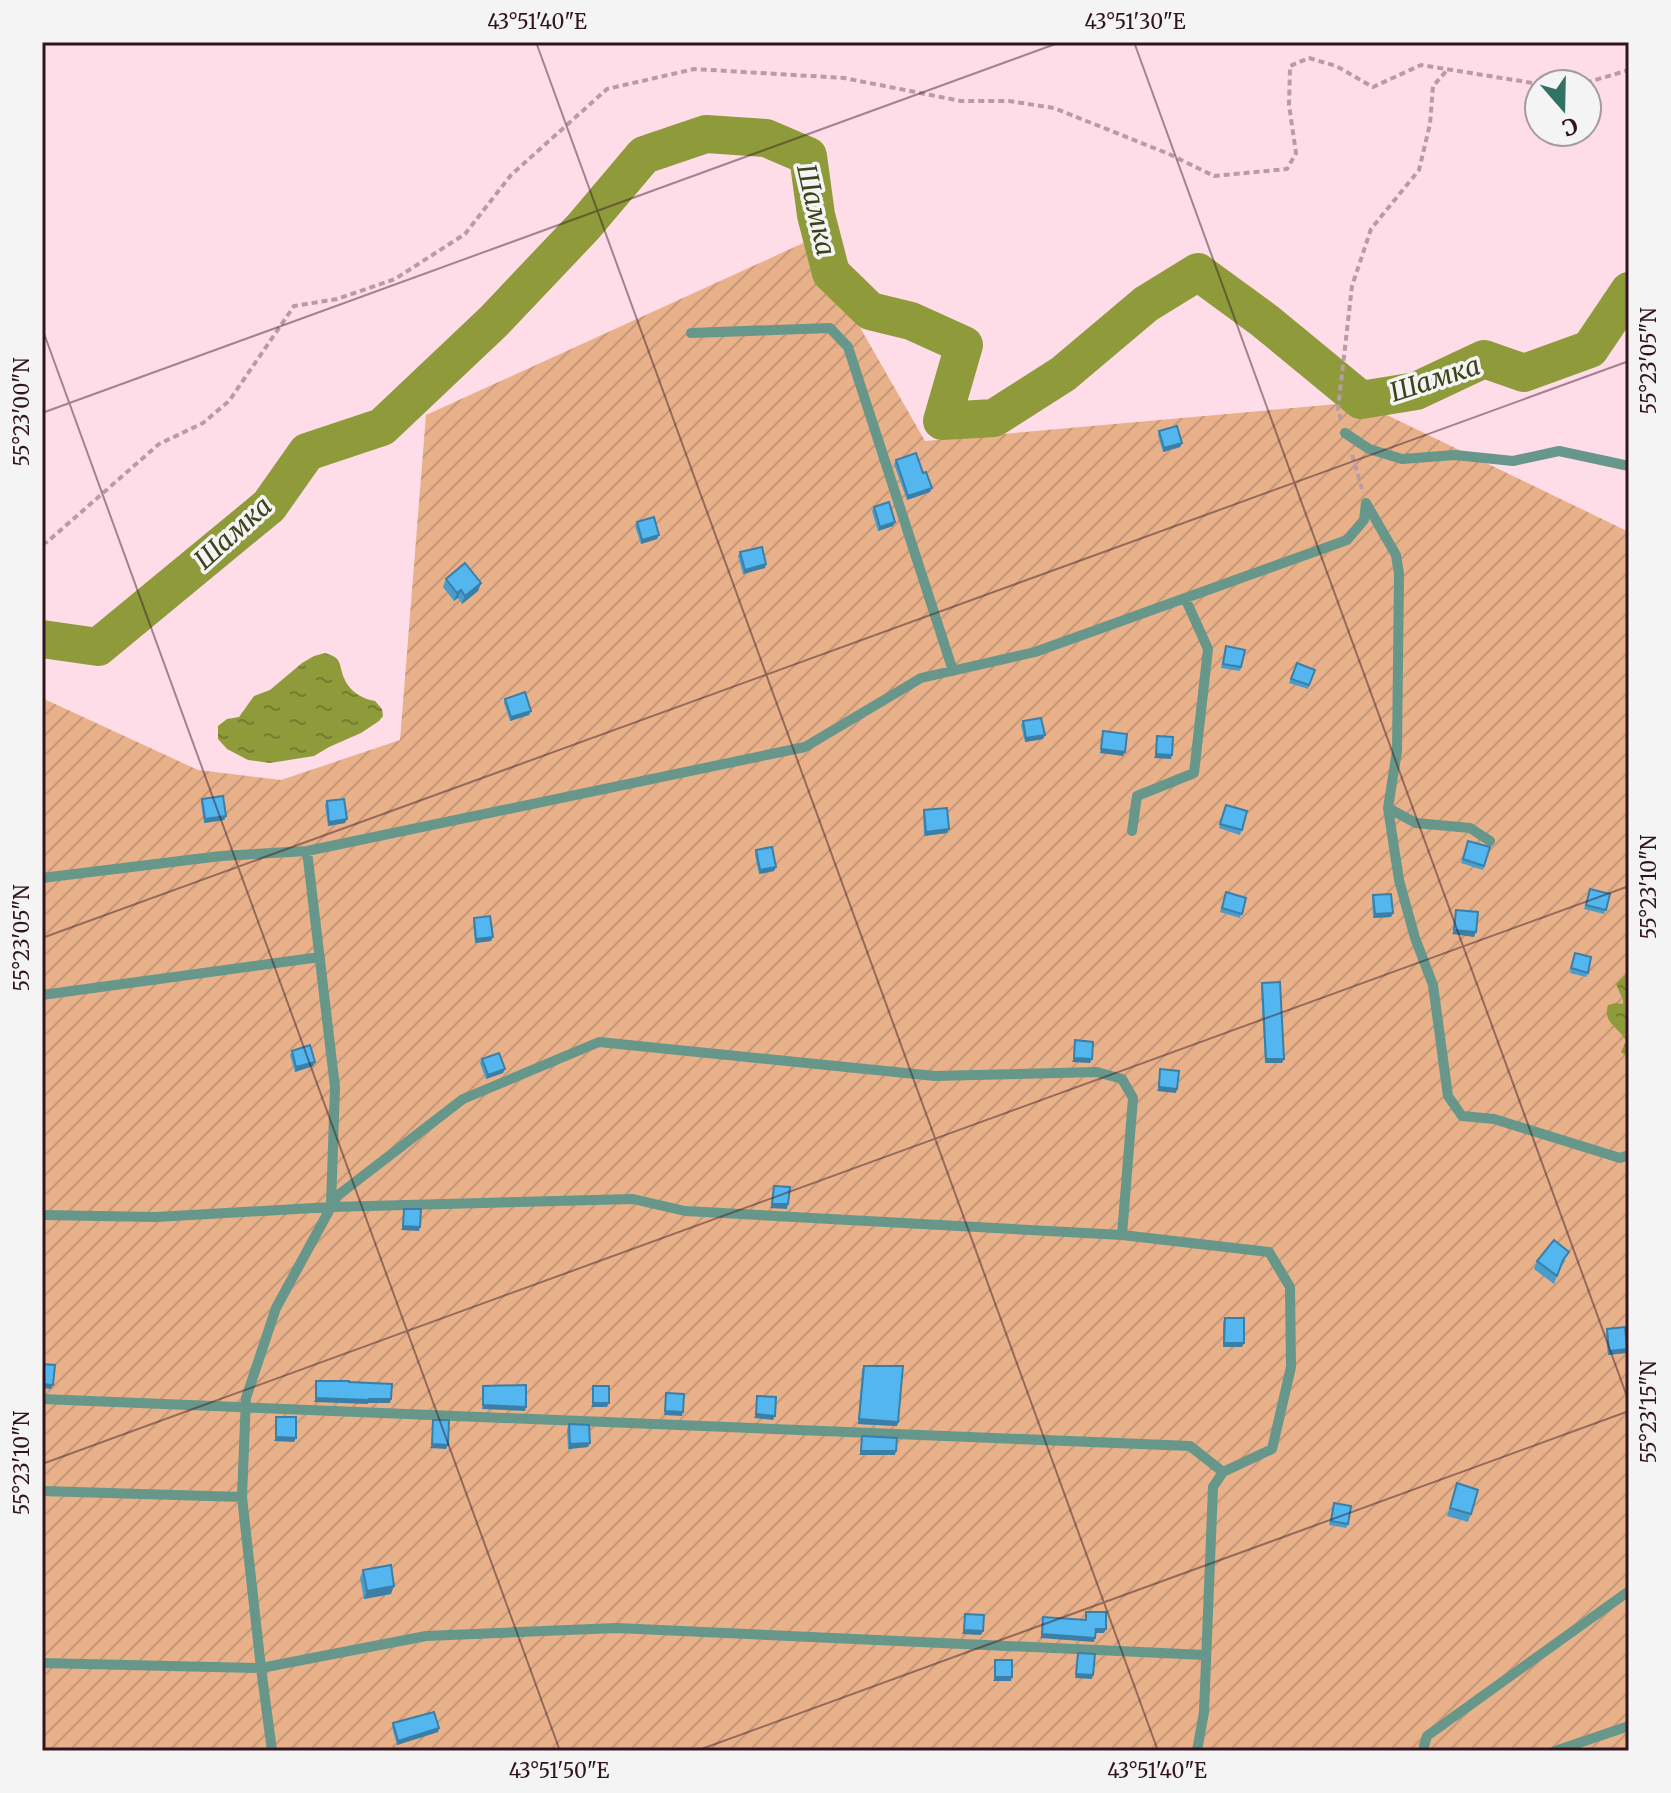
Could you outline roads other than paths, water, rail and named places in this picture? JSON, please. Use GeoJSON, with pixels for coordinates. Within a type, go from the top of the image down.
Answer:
{"type":"FeatureCollection","features":[{"type":"Feature","properties":{"kind":"lane"},"geometry":{"type":"LineString","coordinates":[[691,333],[830,328],[848,347],[953,671]]}},
{"type":"Feature","properties":{"kind":"lane"},"geometry":{"type":"LineString","coordinates":[[1345,433],[1369,449],[1402,459],[1455,455],[1513,461],[1559,451],[1629,466]]}},
{"type":"Feature","properties":{"kind":"lane"},"geometry":{"type":"LineString","coordinates":[[42,878],[221,856],[307,851],[805,747],[921,678],[1035,652],[1347,540],[1364,520],[1366,503],[1396,555],[1399,574],[1397,751],[1388,808],[1399,880],[1415,938],[1433,985],[1448,1096],[1462,1116],[1494,1119],[1620,1158],[1629,1155]]}},
{"type":"Feature","properties":{"kind":"lane"},"geometry":{"type":"LineString","coordinates":[[1132,831],[1137,796],[1194,773],[1208,649],[1185,598]]}},
{"type":"Feature","properties":{"kind":"lane"},"geometry":{"type":"LineString","coordinates":[[1388,808],[1416,823],[1470,828],[1490,841]]}},
{"type":"Feature","properties":{"kind":"lane"},"geometry":{"type":"LineString","coordinates":[[307,851],[335,1087],[331,1207]]}},
{"type":"Feature","properties":{"kind":"lane"},"geometry":{"type":"LineString","coordinates":[[42,995],[320,957]]}},
{"type":"Feature","properties":{"kind":"lane"},"geometry":{"type":"LineString","coordinates":[[272,1751],[242,1497],[246,1398],[276,1308],[337,1196],[463,1099],[599,1042],[935,1076],[1097,1072],[1122,1079],[1133,1098],[1122,1235]]}},
{"type":"Feature","properties":{"kind":"lane"},"geometry":{"type":"LineString","coordinates":[[42,1215],[156,1217],[331,1207],[633,1199],[685,1211],[1122,1235],[1269,1252],[1290,1287],[1291,1367],[1272,1449],[1223,1472],[1213,1487],[1204,1712],[1197,1751]]}},
{"type":"Feature","properties":{"kind":"lane"},"geometry":{"type":"LineString","coordinates":[[42,1399],[1190,1446],[1223,1472]]}},
{"type":"Feature","properties":{"kind":"lane"},"geometry":{"type":"LineString","coordinates":[[42,1491],[242,1497]]}},
{"type":"Feature","properties":{"kind":"lane"},"geometry":{"type":"LineString","coordinates":[[1424,1751],[1427,1736],[1629,1591]]}},
{"type":"Feature","properties":{"kind":"lane"},"geometry":{"type":"LineString","coordinates":[[42,1663],[261,1668],[426,1636],[616,1628],[1205,1655]]}},
{"type":"Feature","properties":{"kind":"lane"},"geometry":{"type":"LineString","coordinates":[[1555,1751],[1629,1726]]}},
{"type":"Feature","properties":{"kind":"water"},"geometry":{"type":"Polygon","coordinates":[[[325,653],[337,659],[346,683],[353,690],[375,701],[382,709],[383,716],[379,721],[314,756],[270,763],[248,760],[227,749],[218,739],[218,726],[227,719],[239,717],[254,696],[270,690],[302,663],[325,653]]]}},
{"type":"Feature","properties":{"kind":"water"},"geometry":{"type":"Polygon","coordinates":[[[1629,966],[1629,1058],[1621,1052],[1626,1041],[1609,1021],[1607,1011],[1608,1005],[1623,1004],[1616,984],[1629,966]]]}},
{"type":"Feature","properties":{"kind":"waterway","name":"Шамка"},"geometry":{"type":"LineString","coordinates":[[42,639],[98,647],[269,506],[307,452],[382,427],[494,321],[584,226],[644,155],[706,134],[766,138],[808,156],[816,215],[831,273],[870,311],[911,321],[964,345],[942,421],[994,418],[1063,374],[1146,304],[1198,272],[1265,321],[1361,400],[1416,391],[1484,359],[1524,373],[1590,349],[1629,291]]}}]}
